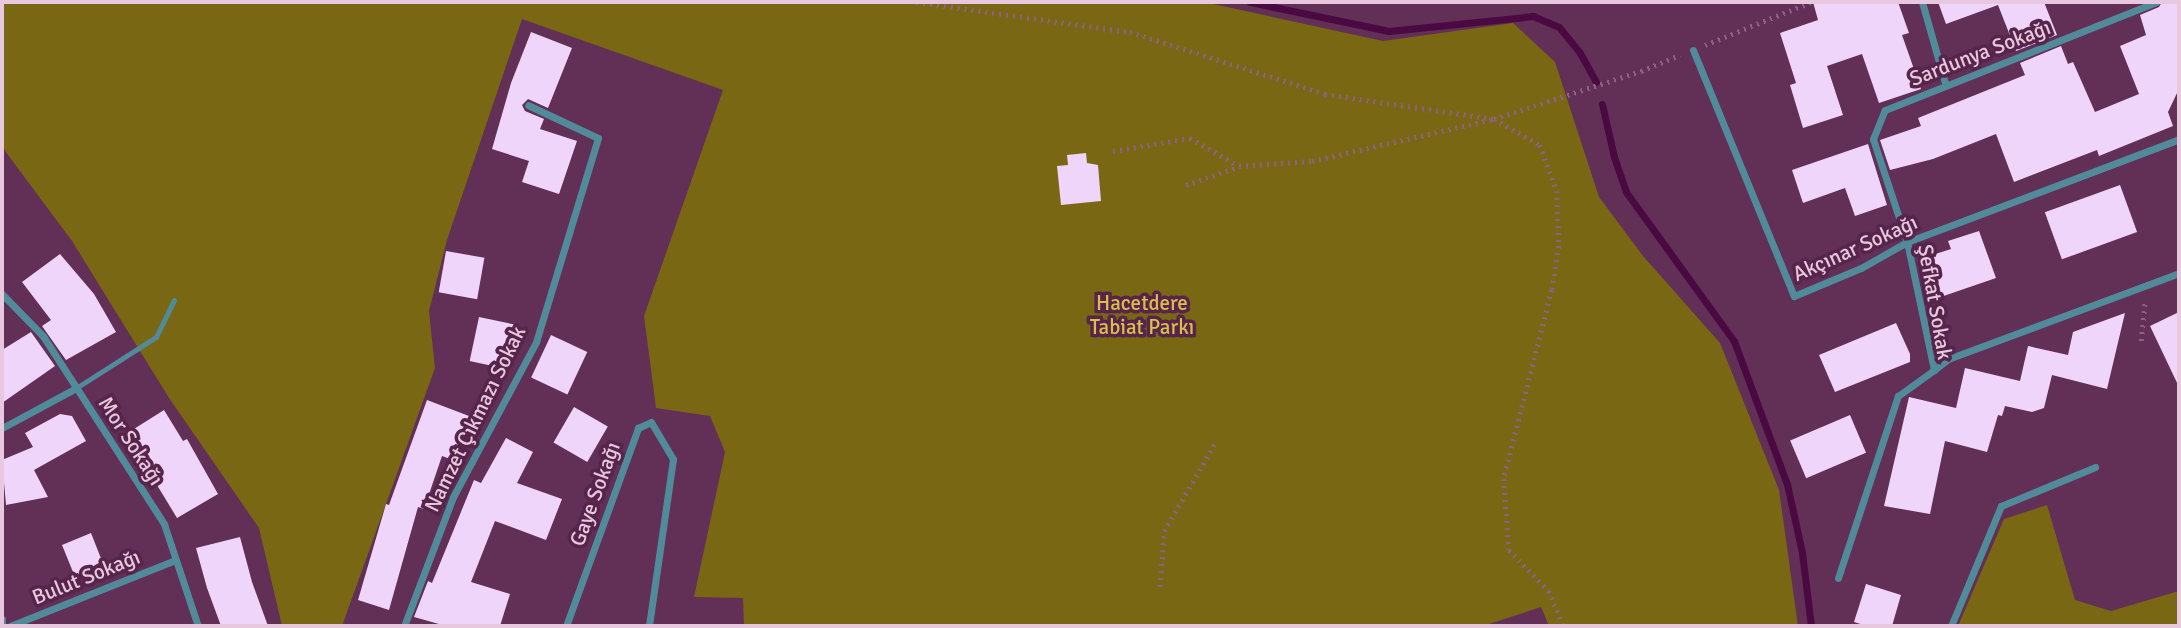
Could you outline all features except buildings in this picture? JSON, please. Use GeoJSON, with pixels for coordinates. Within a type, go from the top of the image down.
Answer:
{"type":"FeatureCollection","features":[{"type":"Feature","properties":{"kind":"street"},"geometry":{"type":"LineString","coordinates":[[1922,2],[1946,86]]}},
{"type":"Feature","properties":{"kind":"street","name":"Sardunya Sokağı"},"geometry":{"type":"LineString","coordinates":[[1873,139],[1885,110],[2156,2]]}},
{"type":"Feature","properties":{"kind":"street","name":"Akçınar Sokağı"},"geometry":{"type":"LineString","coordinates":[[1693,50],[1794,296],[1861,268],[1907,242],[2179,139]]}},
{"type":"Feature","properties":{"kind":"street","name":"Namzet Çıkmazı Sokak"},"geometry":{"type":"LineString","coordinates":[[404,626],[453,496],[536,342],[598,138],[528,106]]}},
{"type":"Feature","properties":{"kind":"street","name":"Şefkat Sokak"},"geometry":{"type":"LineString","coordinates":[[1838,578],[1898,396],[1934,370],[1907,242],[1873,139]]}},
{"type":"Feature","properties":{"kind":"street"},"geometry":{"type":"LineString","coordinates":[[1934,370],[1948,359],[2179,273]]}},
{"type":"Feature","properties":{"kind":"street","name":"Mor Sokağı"},"geometry":{"type":"LineString","coordinates":[[2,294],[43,336],[164,524],[198,626]]}},
{"type":"Feature","properties":{"kind":"street"},"geometry":{"type":"LineString","coordinates":[[2,428],[76,388]]}},
{"type":"Feature","properties":{"kind":"street","name":"Gaye Sokağı"},"geometry":{"type":"LineString","coordinates":[[566,626],[638,428],[651,422],[673,459],[649,626]]}},
{"type":"Feature","properties":{"kind":"street"},"geometry":{"type":"LineString","coordinates":[[1951,626],[2001,506],[2095,467]]}},
{"type":"Feature","properties":{"kind":"street","name":"Bulut Sokağı"},"geometry":{"type":"LineString","coordinates":[[10,626],[175,560]]}},
{"type":"Feature","properties":{"kind":"street"},"geometry":{"type":"LineString","coordinates":[[2,619],[2,626]]}},
{"type":"Feature","properties":{"kind":"lane"},"geometry":{"type":"LineString","coordinates":[[76,388],[156,337],[174,300]]}},
{"type":"Feature","properties":{"kind":"path"},"geometry":{"type":"LineString","coordinates":[[916,2],[1130,32],[1325,94],[1494,119],[1540,145],[1557,191],[1559,246],[1552,290],[1504,479],[1508,550],[1549,591],[1563,626]]}},
{"type":"Feature","properties":{"kind":"path"},"geometry":{"type":"LineString","coordinates":[[1186,185],[1239,166],[1312,161],[1494,119],[1641,71],[1811,2]]}},
{"type":"Feature","properties":{"kind":"path"},"geometry":{"type":"LineString","coordinates":[[1113,151],[1190,138],[1239,166]]}},
{"type":"Feature","properties":{"kind":"path"},"geometry":{"type":"LineString","coordinates":[[2141,341],[2146,286]]}},
{"type":"Feature","properties":{"kind":"path"},"geometry":{"type":"LineString","coordinates":[[1160,587],[1164,531],[1215,443]]}},
{"type":"Feature","properties":{"kind":"green space","name":"Hacetdere Tabiat Parkı"},"geometry":{"type":"Polygon","coordinates":[[[2,2],[1204,2],[1383,41],[1513,23],[1555,62],[1599,197],[1643,256],[1720,343],[1779,490],[1798,626],[1549,626],[1541,607],[1483,626],[744,626],[743,598],[694,597],[725,452],[710,416],[656,408],[644,316],[723,90],[522,19],[447,240],[429,311],[435,368],[342,626],[282,626],[259,528],[169,398],[72,241],[5,151],[2,140],[2,2]]]}},
{"type":"Feature","properties":{"kind":"green space"},"geometry":{"type":"Polygon","coordinates":[[[2047,505],[2075,600],[2111,611],[2179,591],[2179,626],[1958,626],[2004,519],[2047,505]]]}},
{"type":"Feature","properties":{"kind":"waterway"},"geometry":{"type":"LineString","coordinates":[[1250,2],[1389,31],[1533,16],[1559,27],[1580,53],[1596,82]]}},
{"type":"Feature","properties":{"kind":"waterway"},"geometry":{"type":"LineString","coordinates":[[1602,104],[1614,157],[1626,192],[1734,341],[1787,484],[1802,553],[1811,626]]}}]}
